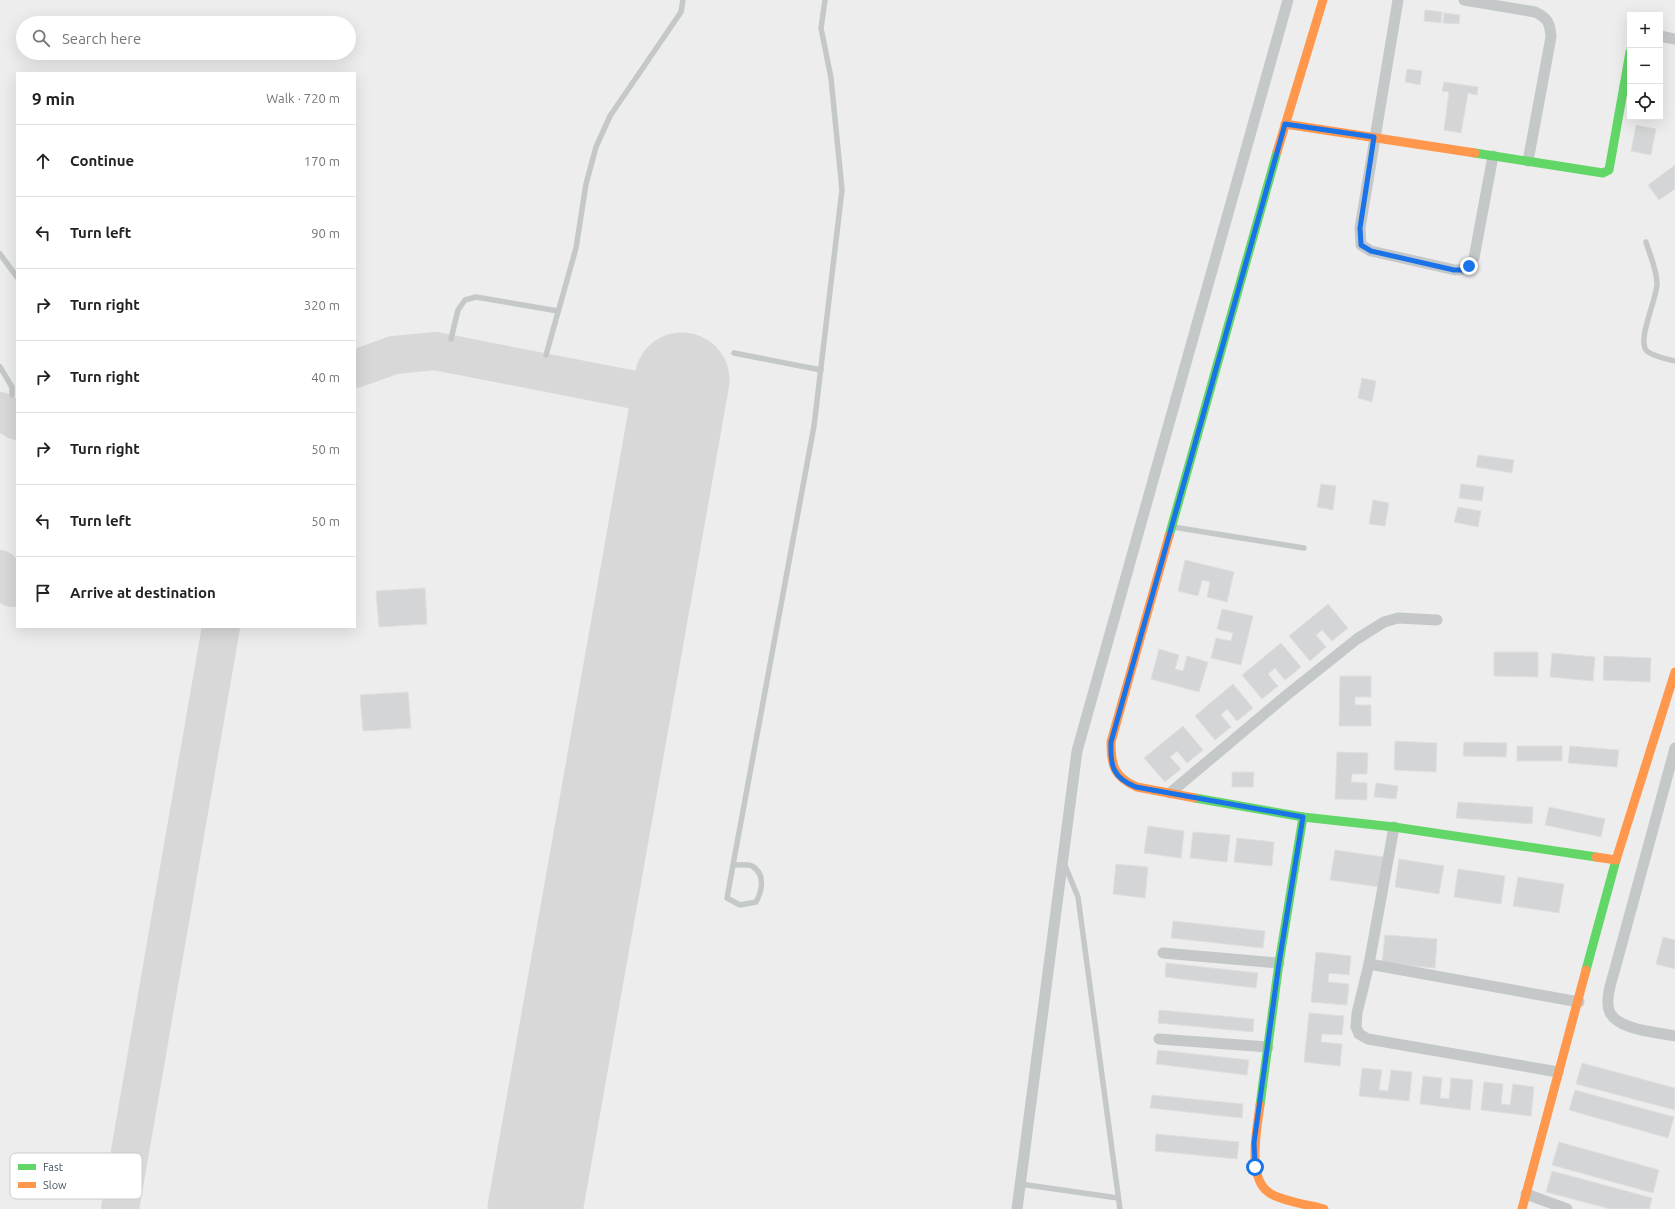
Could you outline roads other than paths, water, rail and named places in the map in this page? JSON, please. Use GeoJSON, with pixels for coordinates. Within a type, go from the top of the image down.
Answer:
{"type":"FeatureCollection","features":[{"type":"Feature","properties":{"kind":"street"},"geometry":{"type":"LineString","coordinates":[[1017,1209],[1077,751],[1288,0]]}},
{"type":"Feature","properties":{"kind":"street"},"geometry":{"type":"LineString","coordinates":[[1323,0],[1285,124],[1111,742],[1110,757],[1115,772],[1123,782],[1136,787],[1303,817],[1394,827],[1616,860]]}},
{"type":"Feature","properties":{"kind":"street"},"geometry":{"type":"LineString","coordinates":[[1398,0],[1360,228],[1361,245],[1371,251],[1454,270],[1463,270],[1469,266],[1474,258],[1494,156]]}},
{"type":"Feature","properties":{"kind":"street"},"geometry":{"type":"LineString","coordinates":[[1464,0],[1535,12],[1546,16],[1550,24],[1551,37],[1528,161]]}},
{"type":"Feature","properties":{"kind":"street"},"geometry":{"type":"LineString","coordinates":[[1663,37],[1675,39]]}},
{"type":"Feature","properties":{"kind":"street"},"geometry":{"type":"LineString","coordinates":[[1285,124],[1528,161],[1594,173],[1603,173],[1609,170],[1611,164],[1627,70]]}},
{"type":"Feature","properties":{"kind":"street"},"geometry":{"type":"LineString","coordinates":[[1170,793],[1288,694],[1357,639],[1384,622],[1398,618],[1437,620]]}},
{"type":"Feature","properties":{"kind":"street"},"geometry":{"type":"LineString","coordinates":[[1522,1209],[1616,860],[1672,677],[1675,672]]}},
{"type":"Feature","properties":{"kind":"street"},"geometry":{"type":"LineString","coordinates":[[1675,748],[1616,965],[1609,999],[1609,1010],[1616,1021],[1628,1027],[1675,1036]]}},
{"type":"Feature","properties":{"kind":"street"},"geometry":{"type":"LineString","coordinates":[[1303,817],[1279,963],[1254,1143],[1255,1167],[1260,1182],[1272,1195],[1324,1209]]}},
{"type":"Feature","properties":{"kind":"street"},"geometry":{"type":"LineString","coordinates":[[1394,827],[1357,1014],[1356,1028],[1359,1034],[1368,1039],[1558,1072]]}},
{"type":"Feature","properties":{"kind":"street"},"geometry":{"type":"LineString","coordinates":[[1163,953],[1279,963]]}},
{"type":"Feature","properties":{"kind":"street"},"geometry":{"type":"LineString","coordinates":[[1368,964],[1578,1002]]}},
{"type":"Feature","properties":{"kind":"street"},"geometry":{"type":"LineString","coordinates":[[1159,1039],[1268,1047]]}},
{"type":"Feature","properties":{"kind":"street"},"geometry":{"type":"LineString","coordinates":[[1526,1194],[1567,1209]]}},
{"type":"Feature","properties":{"kind":"lane"},"geometry":{"type":"LineString","coordinates":[[546,355],[576,248],[586,184],[596,147],[610,116],[681,12],[683,0]]}},
{"type":"Feature","properties":{"kind":"lane"},"geometry":{"type":"LineString","coordinates":[[733,865],[751,865],[759,872],[763,889],[756,902],[740,904],[728,898],[733,865],[814,426],[842,190],[831,78],[821,28],[825,0]]}},
{"type":"Feature","properties":{"kind":"lane"},"geometry":{"type":"LineString","coordinates":[[1646,242],[1657,276],[1657,284],[1644,334],[1644,347],[1647,352],[1654,356],[1675,361]]}},
{"type":"Feature","properties":{"kind":"lane"},"geometry":{"type":"LineString","coordinates":[[0,254],[16,276]]}},
{"type":"Feature","properties":{"kind":"lane"},"geometry":{"type":"LineString","coordinates":[[451,339],[458,310],[466,300],[476,297],[558,311]]}},
{"type":"Feature","properties":{"kind":"lane"},"geometry":{"type":"LineString","coordinates":[[734,353],[821,370]]}},
{"type":"Feature","properties":{"kind":"lane"},"geometry":{"type":"LineString","coordinates":[[0,367],[12,388],[12,395]]}},
{"type":"Feature","properties":{"kind":"lane"},"geometry":{"type":"LineString","coordinates":[[1171,526],[1304,548]]}},
{"type":"Feature","properties":{"kind":"lane"},"geometry":{"type":"LineString","coordinates":[[1062,858],[1078,897],[1120,1209]]}},
{"type":"Feature","properties":{"kind":"lane"},"geometry":{"type":"LineString","coordinates":[[1020,1184],[1118,1198]]}}]}
